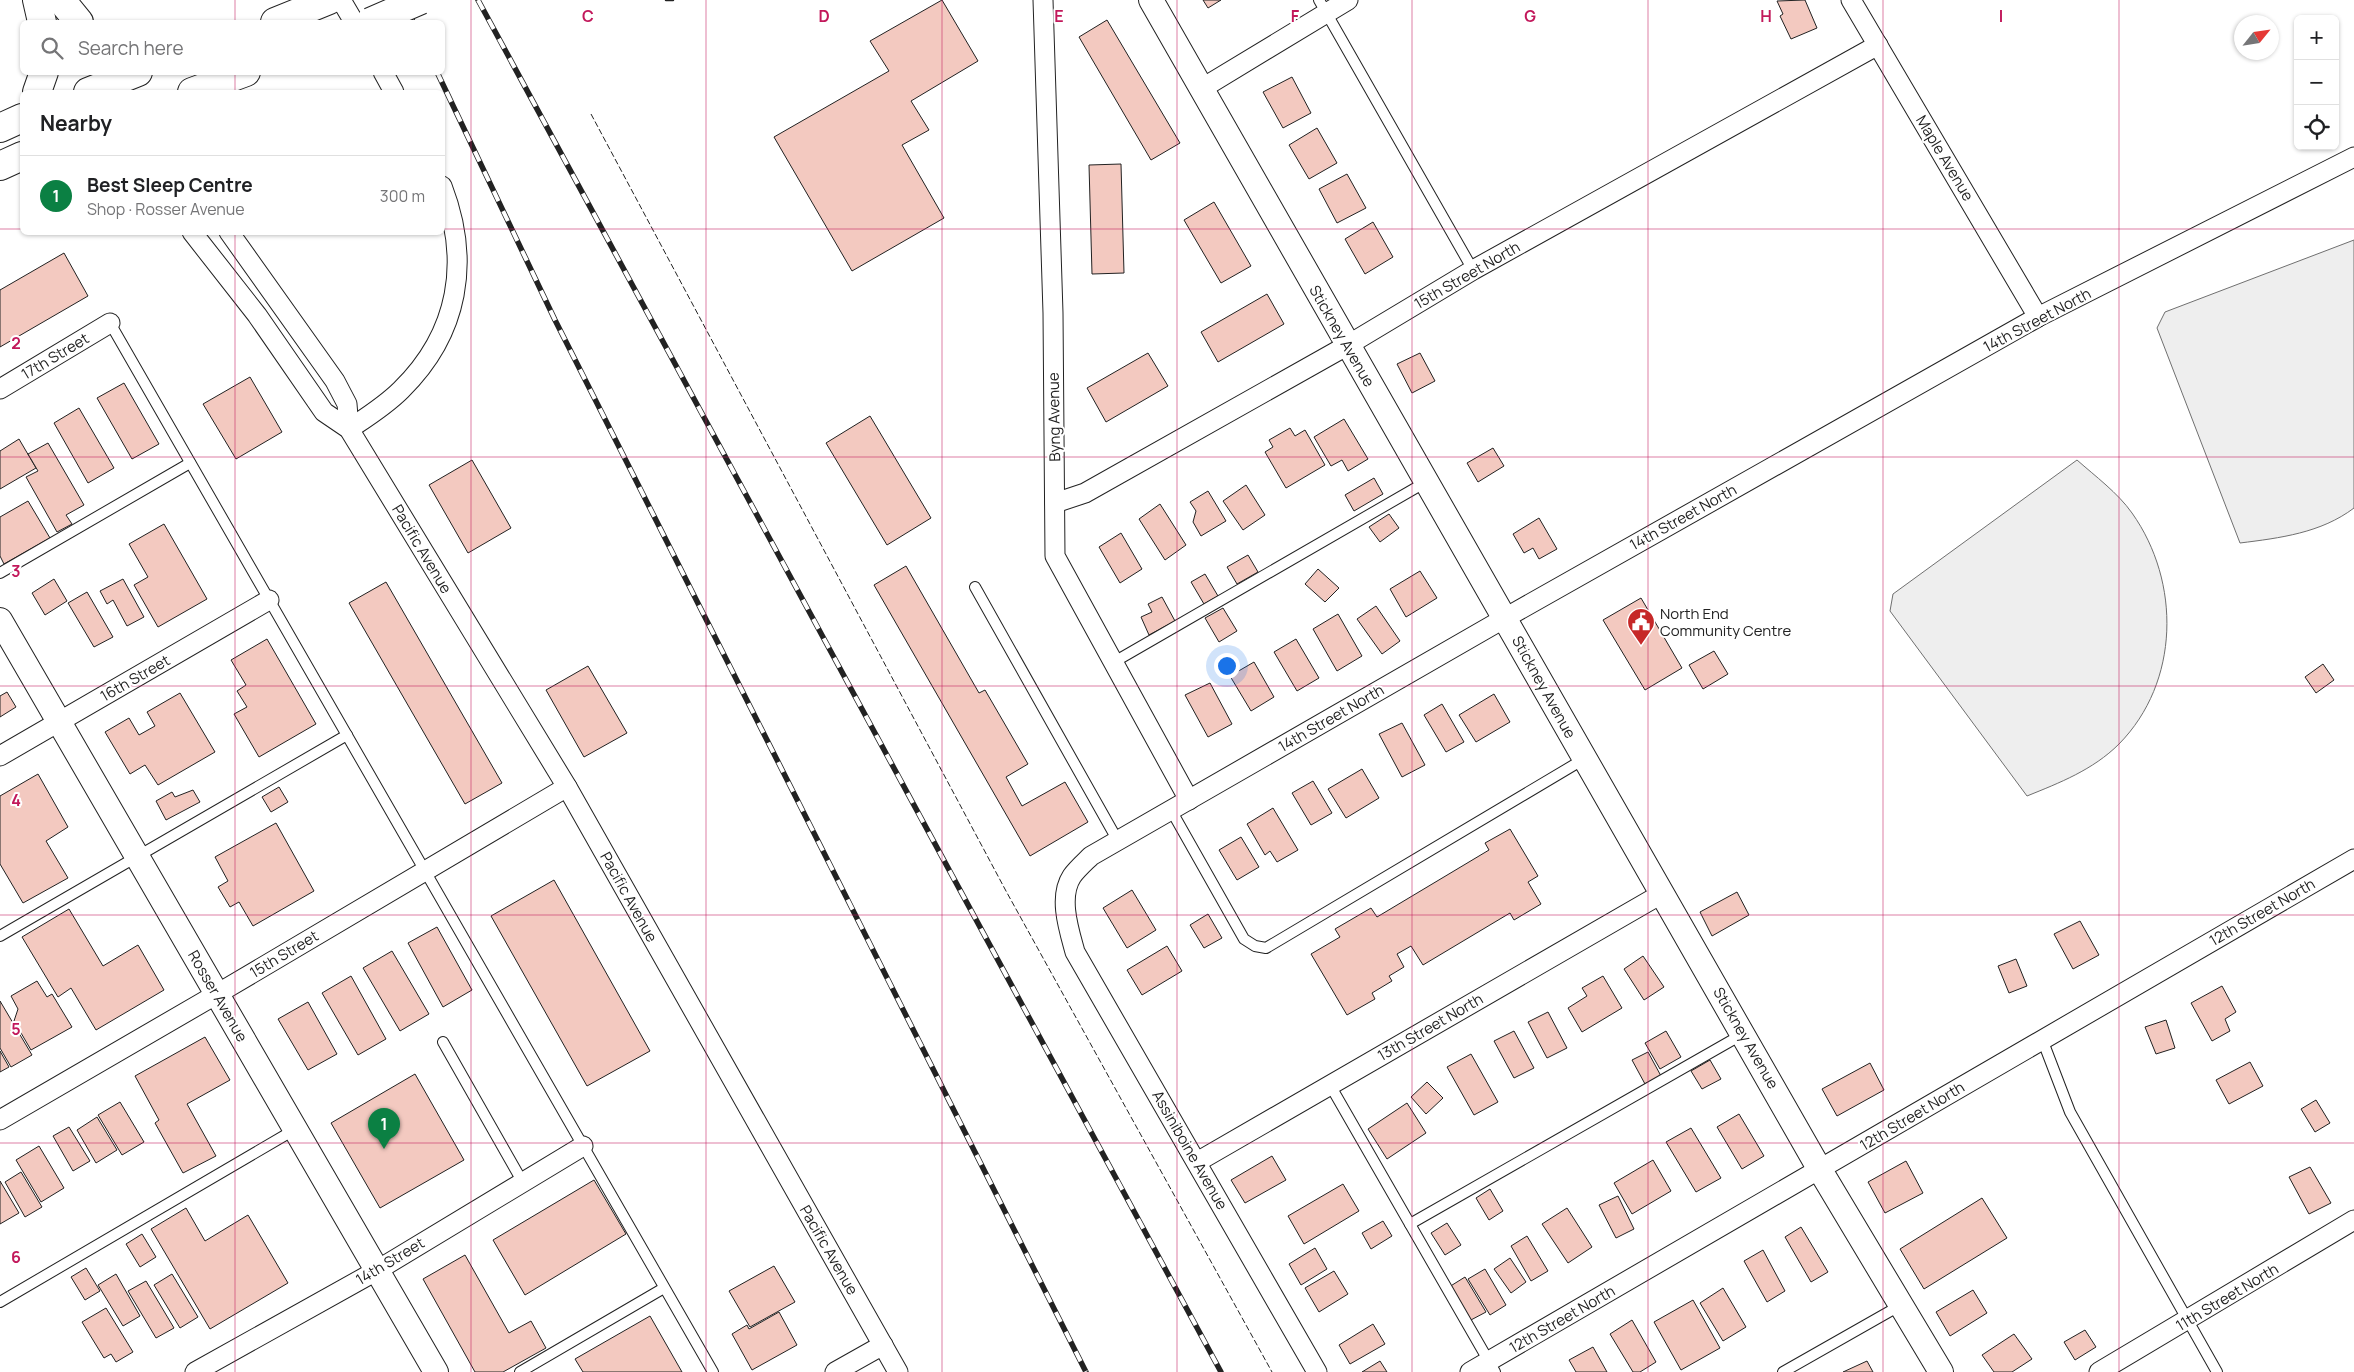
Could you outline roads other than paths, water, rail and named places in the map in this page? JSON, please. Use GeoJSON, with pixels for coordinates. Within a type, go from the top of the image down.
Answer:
{"type":"FeatureCollection","features":[{"type":"Feature","properties":{"kind":"main road"},"geometry":{"type":"LineString","coordinates":[[37,0],[42,20]]}},
{"type":"Feature","properties":{"kind":"main road"},"geometry":{"type":"LineString","coordinates":[[61,0],[77,20]]}},
{"type":"Feature","properties":{"kind":"main road"},"geometry":{"type":"LineString","coordinates":[[280,20],[329,0]]}},
{"type":"Feature","properties":{"kind":"main road"},"geometry":{"type":"LineString","coordinates":[[375,20],[421,0]]}},
{"type":"Feature","properties":{"kind":"main road"},"geometry":{"type":"LineString","coordinates":[[38,90],[43,75]]}},
{"type":"Feature","properties":{"kind":"main road"},"geometry":{"type":"LineString","coordinates":[[93,90],[130,75]]}},
{"type":"Feature","properties":{"kind":"main road"},"geometry":{"type":"LineString","coordinates":[[206,90],[239,75]]}},
{"type":"Feature","properties":{"kind":"main road"},"geometry":{"type":"LineString","coordinates":[[0,128],[20,119]]}},
{"type":"Feature","properties":{"kind":"main road"},"geometry":{"type":"LineString","coordinates":[[0,166],[20,157]]}},
{"type":"Feature","properties":{"kind":"street"},"geometry":{"type":"LineString","coordinates":[[341,0],[353,20]]}},
{"type":"Feature","properties":{"kind":"street","name":"Byng Avenue"},"geometry":{"type":"LineString","coordinates":[[1043,0],[1053,313],[1055,556],[1190,800]]}},
{"type":"Feature","properties":{"kind":"street","name":"Stickney Avenue"},"geometry":{"type":"LineString","coordinates":[[1151,0],[1820,1170],[1941,1372]]}},
{"type":"Feature","properties":{"kind":"street"},"geometry":{"type":"LineString","coordinates":[[1201,89],[1323,6],[1348,0]]}},
{"type":"Feature","properties":{"kind":"street","name":"Maple Avenue"},"geometry":{"type":"LineString","coordinates":[[1852,0],[2038,317]]}},
{"type":"Feature","properties":{"kind":"street","name":"15th Street North"},"geometry":{"type":"LineString","coordinates":[[1055,503],[1085,493],[1348,345],[1473,270],[1878,45]]}},
{"type":"Feature","properties":{"kind":"street"},"geometry":{"type":"LineString","coordinates":[[385,75],[393,90]]}},
{"type":"Feature","properties":{"kind":"street","name":"14th Street North"},"geometry":{"type":"LineString","coordinates":[[1068,927],[1066,899],[1071,877],[1091,856],[1505,618],[2038,317],[2354,157]]}},
{"type":"Feature","properties":{"kind":"street"},"geometry":{"type":"LineString","coordinates":[[349,429],[386,404],[402,390],[428,358],[446,321],[457,286],[458,267],[453,219],[445,195]]}},
{"type":"Feature","properties":{"kind":"street","name":"Pacific Avenue"},"geometry":{"type":"LineString","coordinates":[[194,235],[257,315],[324,412],[349,429],[567,787],[898,1372]]}},
{"type":"Feature","properties":{"kind":"street","name":"Pacific Avenue"},"geometry":{"type":"LineString","coordinates":[[231,235],[335,381],[347,404],[349,429]]}},
{"type":"Feature","properties":{"kind":"street","name":"17th Street"},"geometry":{"type":"LineString","coordinates":[[0,389],[110,323]]}},
{"type":"Feature","properties":{"kind":"street","name":"16th Street"},"geometry":{"type":"LineString","coordinates":[[0,756],[269,600]]}},
{"type":"Feature","properties":{"kind":"street","name":"Rosser Avenue"},"geometry":{"type":"LineString","coordinates":[[0,620],[436,1372]]}},
{"type":"Feature","properties":{"kind":"street","name":"15th Street"},"geometry":{"type":"LineString","coordinates":[[0,1120],[218,994],[567,787]]}},
{"type":"Feature","properties":{"kind":"street","name":"12th Street North"},"geometry":{"type":"LineString","coordinates":[[1470,1372],[1492,1367],[2042,1039],[2354,859]]}},
{"type":"Feature","properties":{"kind":"street","name":"13th Street North"},"geometry":{"type":"LineString","coordinates":[[1197,1162],[1663,893]]}},
{"type":"Feature","properties":{"kind":"street","name":"Assiniboine Avenue"},"geometry":{"type":"LineString","coordinates":[[1068,927],[1075,952],[1317,1372]]}},
{"type":"Feature","properties":{"kind":"street","name":"14th Street"},"geometry":{"type":"LineString","coordinates":[[195,1372],[376,1271],[522,1181],[583,1146]]}},
{"type":"Feature","properties":{"kind":"street","name":"11th Street North"},"geometry":{"type":"LineString","coordinates":[[2099,1372],[2354,1220]]}},
{"type":"Feature","properties":{"kind":"street"},"geometry":{"type":"LineString","coordinates":[[835,1372],[883,1345]]}},
{"type":"Feature","properties":{"kind":"lane"},"geometry":{"type":"LineString","coordinates":[[1323,6],[1473,270]]}},
{"type":"Feature","properties":{"kind":"lane"},"geometry":{"type":"LineString","coordinates":[[110,323],[713,1372]]}},
{"type":"Feature","properties":{"kind":"lane"},"geometry":{"type":"LineString","coordinates":[[0,573],[190,463]]}},
{"type":"Feature","properties":{"kind":"lane"},"geometry":{"type":"LineString","coordinates":[[1114,662],[1426,482]]}},
{"type":"Feature","properties":{"kind":"lane"},"geometry":{"type":"LineString","coordinates":[[975,587],[1118,841]]}},
{"type":"Feature","properties":{"kind":"lane"},"geometry":{"type":"LineString","coordinates":[[0,936],[347,735]]}},
{"type":"Feature","properties":{"kind":"lane"},"geometry":{"type":"LineString","coordinates":[[1171,810],[1244,939],[1255,946],[1266,948],[1584,759]]}},
{"type":"Feature","properties":{"kind":"lane"},"geometry":{"type":"LineString","coordinates":[[1410,1224],[1743,1034]]}},
{"type":"Feature","properties":{"kind":"lane"},"geometry":{"type":"LineString","coordinates":[[2042,1039],[2070,1112],[2217,1372]]}},
{"type":"Feature","properties":{"kind":"lane"},"geometry":{"type":"LineString","coordinates":[[443,1042],[522,1181]]}},
{"type":"Feature","properties":{"kind":"lane"},"geometry":{"type":"LineString","coordinates":[[1330,1085],[1492,1367]]}},
{"type":"Feature","properties":{"kind":"lane"},"geometry":{"type":"LineString","coordinates":[[0,1302],[294,1130]]}},
{"type":"Feature","properties":{"kind":"lane"},"geometry":{"type":"LineString","coordinates":[[520,1372],[664,1288]]}},
{"type":"Feature","properties":{"kind":"lane"},"geometry":{"type":"LineString","coordinates":[[1783,1372],[1901,1305]]}},
{"type":"Feature","properties":{"kind":"railway"},"geometry":{"type":"LineString","coordinates":[[403,0],[412,20]]}},
{"type":"Feature","properties":{"kind":"railway"},"geometry":{"type":"LineString","coordinates":[[478,0],[1221,1372]]}},
{"type":"Feature","properties":{"kind":"railway"},"geometry":{"type":"LineString","coordinates":[[438,75],[555,320],[1086,1372]]}},
{"type":"Feature","properties":{"kind":"place","name":"North End Community Centre"},"geometry":{"type":"Point","coordinates":[1641,646]}},
{"type":"Feature","properties":{"kind":"place","name":"Best Sleep Centre"},"geometry":{"type":"Point","coordinates":[384,1149]}}]}
